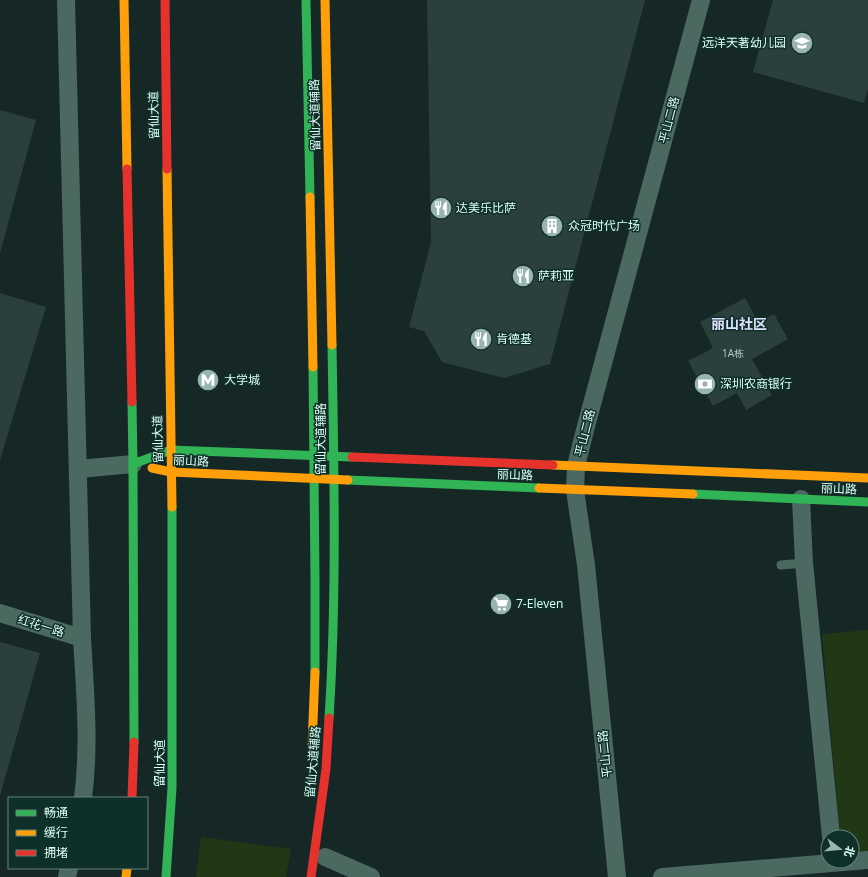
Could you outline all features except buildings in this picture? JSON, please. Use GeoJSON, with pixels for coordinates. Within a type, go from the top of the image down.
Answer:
{"type":"FeatureCollection","features":[{"type":"Feature","properties":{"kind":"main road"},"geometry":{"type":"LineString","coordinates":[[124,0],[132,464],[134,727],[132,797]]}},
{"type":"Feature","properties":{"kind":"main road","name":"留仙大道"},"geometry":{"type":"LineString","coordinates":[[165,0],[171,450],[172,788],[166,877]]}},
{"type":"Feature","properties":{"kind":"main road","name":"留仙大道辅路"},"geometry":{"type":"LineString","coordinates":[[306,0],[314,455],[314,654],[311,755]]}},
{"type":"Feature","properties":{"kind":"main road","name":"留仙大道辅路"},"geometry":{"type":"LineString","coordinates":[[311,877],[326,769],[331,679],[334,566],[325,0]]}},
{"type":"Feature","properties":{"kind":"main road","name":"丽山路"},"geometry":{"type":"LineString","coordinates":[[132,464],[171,450],[868,478]]}},
{"type":"Feature","properties":{"kind":"main road","name":"丽山路"},"geometry":{"type":"LineString","coordinates":[[132,464],[171,472],[868,502]]}},
{"type":"Feature","properties":{"kind":"street"},"geometry":{"type":"LineString","coordinates":[[66,0],[79,469],[82,638],[87,724],[86,775],[82,797]]}},
{"type":"Feature","properties":{"kind":"street","name":"平山二路"},"geometry":{"type":"LineString","coordinates":[[617,877],[586,565],[575,490],[576,466],[701,0]]}},
{"type":"Feature","properties":{"kind":"street"},"geometry":{"type":"LineString","coordinates":[[79,469],[132,464]]}},
{"type":"Feature","properties":{"kind":"street"},"geometry":{"type":"LineString","coordinates":[[801,499],[804,563],[831,829]]}},
{"type":"Feature","properties":{"kind":"street","name":"红花一路"},"geometry":{"type":"LineString","coordinates":[[0,613],[82,638]]}},
{"type":"Feature","properties":{"kind":"street"},"geometry":{"type":"LineString","coordinates":[[325,857],[371,877]]}},
{"type":"Feature","properties":{"kind":"street"},"geometry":{"type":"LineString","coordinates":[[662,877],[820,863]]}},
{"type":"Feature","properties":{"kind":"lane"},"geometry":{"type":"LineString","coordinates":[[780,565],[804,563]]}},
{"type":"Feature","properties":{"kind":"green space"},"geometry":{"type":"Polygon","coordinates":[[[868,630],[868,853],[860,854],[860,829],[839,829],[822,634],[868,630]]]}},
{"type":"Feature","properties":{"kind":"green space"},"geometry":{"type":"Polygon","coordinates":[[[201,837],[291,849],[286,877],[196,877],[201,837]]]}},
{"type":"Feature","properties":{"kind":"traffic: fast"},"geometry":{"type":"LineString","coordinates":[[306,0],[310,197]]}},
{"type":"Feature","properties":{"kind":"traffic: fast"},"geometry":{"type":"LineString","coordinates":[[329,718],[332,671],[334,578],[332,345]]}},
{"type":"Feature","properties":{"kind":"traffic: fast"},"geometry":{"type":"LineString","coordinates":[[313,367],[315,672]]}},
{"type":"Feature","properties":{"kind":"traffic: fast"},"geometry":{"type":"LineString","coordinates":[[132,402],[134,742]]}},
{"type":"Feature","properties":{"kind":"traffic: fast"},"geometry":{"type":"LineString","coordinates":[[133,464],[171,450],[352,457]]}},
{"type":"Feature","properties":{"kind":"traffic: fast"},"geometry":{"type":"LineString","coordinates":[[348,480],[539,488]]}},
{"type":"Feature","properties":{"kind":"traffic: fast"},"geometry":{"type":"LineString","coordinates":[[693,494],[868,502]]}},
{"type":"Feature","properties":{"kind":"traffic: fast"},"geometry":{"type":"LineString","coordinates":[[166,877],[172,788],[172,507]]}},
{"type":"Feature","properties":{"kind":"traffic: slow"},"geometry":{"type":"LineString","coordinates":[[124,0],[127,169]]}},
{"type":"Feature","properties":{"kind":"traffic: slow"},"geometry":{"type":"LineString","coordinates":[[325,0],[332,345]]}},
{"type":"Feature","properties":{"kind":"traffic: slow"},"geometry":{"type":"LineString","coordinates":[[167,169],[172,507]]}},
{"type":"Feature","properties":{"kind":"traffic: slow"},"geometry":{"type":"LineString","coordinates":[[310,197],[313,367]]}},
{"type":"Feature","properties":{"kind":"traffic: slow"},"geometry":{"type":"LineString","coordinates":[[553,465],[868,478]]}},
{"type":"Feature","properties":{"kind":"traffic: slow"},"geometry":{"type":"LineString","coordinates":[[152,468],[171,472],[348,480]]}},
{"type":"Feature","properties":{"kind":"traffic: slow"},"geometry":{"type":"LineString","coordinates":[[539,488],[693,494]]}},
{"type":"Feature","properties":{"kind":"traffic: slow"},"geometry":{"type":"LineString","coordinates":[[312,747],[315,672]]}},
{"type":"Feature","properties":{"kind":"traffic: slow"},"geometry":{"type":"LineString","coordinates":[[126,877],[127,869]]}},
{"type":"Feature","properties":{"kind":"traffic: jam"},"geometry":{"type":"LineString","coordinates":[[165,0],[167,169]]}},
{"type":"Feature","properties":{"kind":"traffic: jam"},"geometry":{"type":"LineString","coordinates":[[127,169],[132,402]]}},
{"type":"Feature","properties":{"kind":"traffic: jam"},"geometry":{"type":"LineString","coordinates":[[352,457],[553,465]]}},
{"type":"Feature","properties":{"kind":"traffic: jam"},"geometry":{"type":"LineString","coordinates":[[311,877],[326,769],[329,718]]}},
{"type":"Feature","properties":{"kind":"traffic: jam"},"geometry":{"type":"LineString","coordinates":[[132,797],[134,742]]}},
{"type":"Feature","properties":{"kind":"place","name":"远洋天著幼儿园"},"geometry":{"type":"Point","coordinates":[802,43]}},
{"type":"Feature","properties":{"kind":"place","name":"达美乐比萨"},"geometry":{"type":"Point","coordinates":[441,208]}},
{"type":"Feature","properties":{"kind":"place","name":"众冠时代广场"},"geometry":{"type":"Point","coordinates":[552,226]}},
{"type":"Feature","properties":{"kind":"place","name":"萨莉亚"},"geometry":{"type":"Point","coordinates":[523,276]}},
{"type":"Feature","properties":{"kind":"place","name":"肯德基"},"geometry":{"type":"Point","coordinates":[481,339]}},
{"type":"Feature","properties":{"kind":"place","name":"大学城"},"geometry":{"type":"Point","coordinates":[208,380]}},
{"type":"Feature","properties":{"kind":"place","name":"深圳农商银行"},"geometry":{"type":"Point","coordinates":[705,384]}},
{"type":"Feature","properties":{"kind":"place","name":"7-Eleven"},"geometry":{"type":"Point","coordinates":[501,604]}},
{"type":"Feature","properties":{"kind":"district","name":"丽山社区"},"geometry":{"type":"Point","coordinates":[739,324]}}]}
